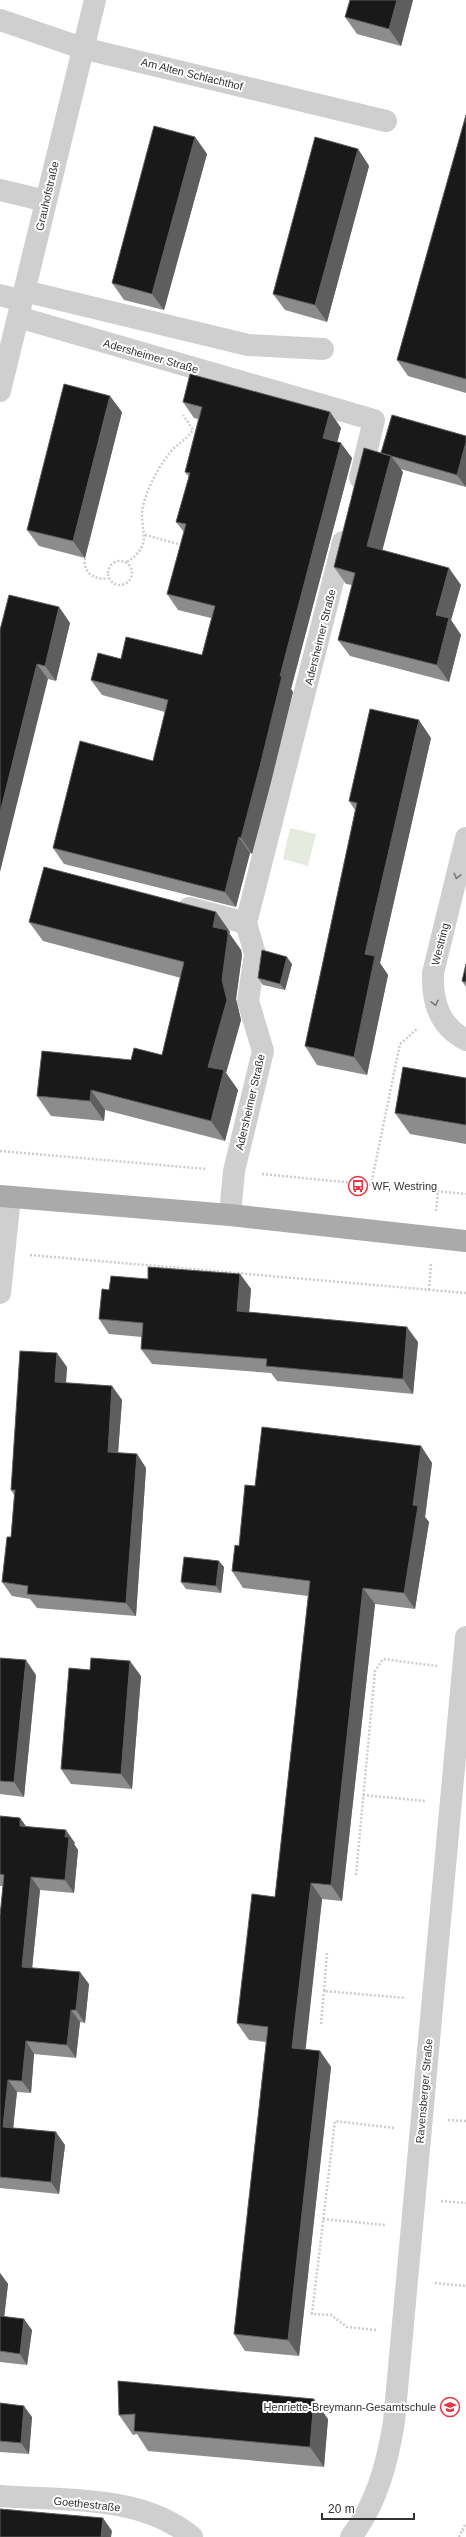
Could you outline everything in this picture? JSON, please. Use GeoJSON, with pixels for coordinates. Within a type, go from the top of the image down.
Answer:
{"type":"FeatureCollection","features":[{"type":"Feature","properties":{"kind":"main road"},"geometry":{"type":"LineString","coordinates":[[5,1197],[230,1215],[466,1241]]}},
{"type":"Feature","properties":{"kind":"street","name":"Grauhofstraße"},"geometry":{"type":"LineString","coordinates":[[0,391],[82,48],[95,0]]}},
{"type":"Feature","properties":{"kind":"street","name":"Am Alten Schlachthof"},"geometry":{"type":"LineString","coordinates":[[0,20],[82,48],[386,121]]}},
{"type":"Feature","properties":{"kind":"street"},"geometry":{"type":"LineString","coordinates":[[0,190],[46,200]]}},
{"type":"Feature","properties":{"kind":"street"},"geometry":{"type":"LineString","coordinates":[[0,295],[21,303],[248,345],[323,349]]}},
{"type":"Feature","properties":{"kind":"street","name":"Adersheimer Straße"},"geometry":{"type":"LineString","coordinates":[[21,303],[374,420],[355,496]]}},
{"type":"Feature","properties":{"kind":"street","name":"Adersheimer Straße"},"geometry":{"type":"LineString","coordinates":[[230,1215],[234,1171],[263,1050],[248,1001],[255,954],[246,923],[349,519]]}},
{"type":"Feature","properties":{"kind":"street","name":"Westring"},"geometry":{"type":"LineString","coordinates":[[466,838],[433,973],[432,991],[437,1012],[448,1028],[466,1040]]}},
{"type":"Feature","properties":{"kind":"street"},"geometry":{"type":"LineString","coordinates":[[170,903],[246,923]]}},
{"type":"Feature","properties":{"kind":"street"},"geometry":{"type":"LineString","coordinates":[[0,1293],[4,1252],[5,1197]]}},
{"type":"Feature","properties":{"kind":"street","name":"Ravensberger Straße"},"geometry":{"type":"LineString","coordinates":[[351,2537],[373,2501],[387,2460],[394,2422],[466,1637]]}},
{"type":"Feature","properties":{"kind":"street","name":"Goethestraße"},"geometry":{"type":"LineString","coordinates":[[0,2496],[112,2504],[164,2519],[192,2537]]}},
{"type":"Feature","properties":{"kind":"path"},"geometry":{"type":"LineString","coordinates":[[183,415],[192,430],[198,431]]}},
{"type":"Feature","properties":{"kind":"path"},"geometry":{"type":"LineString","coordinates":[[108,578],[108,570],[111,564],[118,560],[127,562],[137,555],[144,544],[144,504],[151,485],[162,464],[175,448],[187,439],[192,430]]}},
{"type":"Feature","properties":{"kind":"path"},"geometry":{"type":"LineString","coordinates":[[145,535],[188,547]]}},
{"type":"Feature","properties":{"kind":"path"},"geometry":{"type":"LineString","coordinates":[[85,558],[84,564],[87,572],[95,577],[108,578],[114,584],[126,584],[133,573],[127,562]]}},
{"type":"Feature","properties":{"kind":"path"},"geometry":{"type":"LineString","coordinates":[[371,1185],[400,1044],[437,1012]]}},
{"type":"Feature","properties":{"kind":"path"},"geometry":{"type":"LineString","coordinates":[[4,1252],[466,1293]]}},
{"type":"Feature","properties":{"kind":"path"},"geometry":{"type":"LineString","coordinates":[[356,1876],[375,1671],[383,1659],[463,1670]]}},
{"type":"Feature","properties":{"kind":"path"},"geometry":{"type":"LineString","coordinates":[[363,1795],[451,1804]]}},
{"type":"Feature","properties":{"kind":"path"},"geometry":{"type":"LineString","coordinates":[[321,2024],[327,1953]]}},
{"type":"Feature","properties":{"kind":"path"},"geometry":{"type":"LineString","coordinates":[[324,1991],[432,2000]]}},
{"type":"Feature","properties":{"kind":"path"},"geometry":{"type":"LineString","coordinates":[[402,2334],[347,2327],[331,2315],[312,2314],[335,2121],[420,2131]]}},
{"type":"Feature","properties":{"kind":"path"},"geometry":{"type":"LineString","coordinates":[[323,2219],[412,2227]]}},
{"type":"Feature","properties":{"kind":"path"},"geometry":{"type":"LineString","coordinates":[[407,2280],[466,2286]]}},
{"type":"Feature","properties":{"kind":"path"},"geometry":{"type":"LineString","coordinates":[[460,2537],[466,2524]]}},
{"type":"Feature","properties":{"kind":"shaded area"},"geometry":{"type":"Polygon","coordinates":[[[290,828],[316,834],[308,866],[283,859],[290,828]]]}},
{"type":"Feature","properties":{"kind":"building"},"geometry":{"type":"Polygon","coordinates":[[[350,0],[397,0],[389,29],[345,17],[350,0]]]}},
{"type":"Feature","properties":{"kind":"building"},"geometry":{"type":"Polygon","coordinates":[[[466,115],[466,379],[397,360],[466,115]]]}},
{"type":"Feature","properties":{"kind":"building"},"geometry":{"type":"Polygon","coordinates":[[[154,126],[195,137],[152,294],[112,283],[154,126]]]}},
{"type":"Feature","properties":{"kind":"building"},"geometry":{"type":"Polygon","coordinates":[[[315,137],[358,149],[315,305],[273,294],[315,137]]]}},
{"type":"Feature","properties":{"kind":"building"},"geometry":{"type":"Polygon","coordinates":[[[190,374],[330,412],[323,438],[341,443],[280,676],[282,676],[260,766],[241,838],[239,837],[225,892],[53,848],[80,741],[153,761],[168,700],[91,680],[98,653],[121,659],[126,637],[202,655],[215,606],[167,594],[186,524],[176,522],[190,473],[185,472],[202,407],[183,402],[190,374]]]}},
{"type":"Feature","properties":{"kind":"building"},"geometry":{"type":"Polygon","coordinates":[[[64,384],[110,396],[73,541],[27,530],[64,384]]]}},
{"type":"Feature","properties":{"kind":"building"},"geometry":{"type":"Polygon","coordinates":[[[392,415],[466,436],[466,442],[457,475],[381,453],[392,415]]]}},
{"type":"Feature","properties":{"kind":"building"},"geometry":{"type":"Polygon","coordinates":[[[364,448],[391,456],[367,546],[449,568],[436,615],[449,618],[437,665],[338,640],[355,573],[334,567],[364,448]]]}},
{"type":"Feature","properties":{"kind":"building"},"geometry":{"type":"Polygon","coordinates":[[[9,595],[59,607],[45,666],[37,664],[0,813],[0,630],[9,595]]]}},
{"type":"Feature","properties":{"kind":"building"},"geometry":{"type":"Polygon","coordinates":[[[370,709],[419,720],[365,954],[375,956],[354,1057],[305,1046],[357,803],[349,801],[370,709]]]}},
{"type":"Feature","properties":{"kind":"building"},"geometry":{"type":"Polygon","coordinates":[[[44,867],[216,912],[213,927],[227,930],[228,935],[222,980],[227,1000],[208,1067],[224,1070],[211,1121],[91,1090],[90,1101],[37,1096],[42,1051],[131,1060],[134,1048],[162,1055],[184,962],[29,922],[44,867]]]}},
{"type":"Feature","properties":{"kind":"building"},"geometry":{"type":"Polygon","coordinates":[[[262,950],[287,957],[280,984],[258,978],[262,950]]]}},
{"type":"Feature","properties":{"kind":"building"},"geometry":{"type":"Polygon","coordinates":[[[466,964],[466,982],[462,981],[466,964]]]}},
{"type":"Feature","properties":{"kind":"building"},"geometry":{"type":"Polygon","coordinates":[[[403,1067],[466,1078],[466,1125],[395,1113],[403,1067]]]}},
{"type":"Feature","properties":{"kind":"building"},"geometry":{"type":"Polygon","coordinates":[[[148,1267],[240,1274],[237,1311],[407,1327],[403,1379],[266,1366],[267,1359],[141,1349],[143,1323],[99,1319],[102,1289],[109,1290],[111,1276],[148,1279],[148,1267]]]}},
{"type":"Feature","properties":{"kind":"building"},"geometry":{"type":"Polygon","coordinates":[[[20,1351],[57,1353],[55,1382],[112,1386],[108,1452],[137,1454],[126,1603],[27,1594],[28,1586],[2,1582],[7,1537],[11,1537],[15,1490],[11,1490],[20,1351]]]}},
{"type":"Feature","properties":{"kind":"building"},"geometry":{"type":"Polygon","coordinates":[[[262,1427],[421,1446],[413,1505],[418,1506],[404,1593],[363,1588],[331,1885],[311,1883],[292,2048],[320,2051],[288,2340],[234,2334],[268,2027],[237,2023],[252,1894],[275,1897],[310,1581],[232,1571],[235,1545],[239,1546],[245,1485],[255,1486],[262,1427]]]}},
{"type":"Feature","properties":{"kind":"building"},"geometry":{"type":"Polygon","coordinates":[[[184,1557],[219,1561],[216,1586],[181,1582],[184,1557]]]}},
{"type":"Feature","properties":{"kind":"building"},"geometry":{"type":"Polygon","coordinates":[[[0,1658],[26,1660],[14,1782],[0,1781],[0,1658]]]}},
{"type":"Feature","properties":{"kind":"building"},"geometry":{"type":"Polygon","coordinates":[[[91,1658],[130,1661],[121,1774],[61,1769],[69,1668],[90,1670],[91,1658]]]}},
{"type":"Feature","properties":{"kind":"building"},"geometry":{"type":"Polygon","coordinates":[[[0,1816],[20,1818],[20,1826],[66,1830],[65,1837],[69,1837],[65,1880],[31,1877],[22,1967],[80,1972],[76,2010],[71,2010],[67,2045],[26,2041],[22,2081],[8,2080],[3,2127],[56,2132],[51,2182],[0,2177],[0,1916],[4,1875],[0,1874],[0,1816]]]}},
{"type":"Feature","properties":{"kind":"building"},"geometry":{"type":"Polygon","coordinates":[[[0,2316],[24,2319],[20,2354],[0,2351],[0,2316]]]}},
{"type":"Feature","properties":{"kind":"building"},"geometry":{"type":"Polygon","coordinates":[[[118,2381],[314,2399],[310,2447],[134,2431],[135,2414],[119,2415],[118,2381]]]}},
{"type":"Feature","properties":{"kind":"building"},"geometry":{"type":"Polygon","coordinates":[[[0,2403],[24,2406],[21,2443],[0,2441],[0,2403]]]}},
{"type":"Feature","properties":{"kind":"building"},"geometry":{"type":"Polygon","coordinates":[[[0,2509],[103,2518],[101,2537],[0,2537],[0,2509]]]}},
{"type":"Feature","properties":{"kind":"place","name":"WF, Westring"},"geometry":{"type":"Point","coordinates":[358,1186]}},
{"type":"Feature","properties":{"kind":"place","name":"Henriette-Breymann-Gesamtschule"},"geometry":{"type":"Point","coordinates":[450,2407]}}]}
